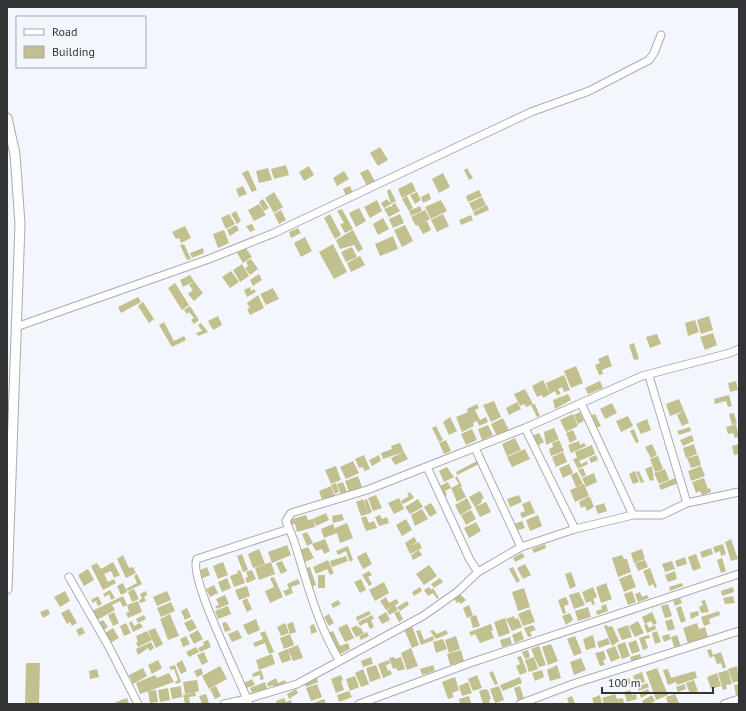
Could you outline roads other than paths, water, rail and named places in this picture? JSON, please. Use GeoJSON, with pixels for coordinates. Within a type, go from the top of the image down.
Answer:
{"type":"FeatureCollection","features":[{"type":"Feature","properties":{"kind":"main road"},"geometry":{"type":"LineString","coordinates":[[7,118],[15,154],[20,224],[7,590]]}},
{"type":"Feature","properties":{"kind":"street"},"geometry":{"type":"LineString","coordinates":[[16,326],[209,259],[274,232],[531,112],[589,92],[649,60],[654,53],[661,35]]}},
{"type":"Feature","properties":{"kind":"street"},"geometry":{"type":"LineString","coordinates":[[339,660],[332,648],[312,600],[286,521],[291,513],[367,490],[427,467],[525,428],[642,376],[648,376],[730,353],[739,349]]}},
{"type":"Feature","properties":{"kind":"street"},"geometry":{"type":"LineString","coordinates":[[648,376],[688,503]]}},
{"type":"Feature","properties":{"kind":"street"},"geometry":{"type":"LineString","coordinates":[[581,403],[633,515]]}},
{"type":"Feature","properties":{"kind":"street"},"geometry":{"type":"LineString","coordinates":[[525,428],[575,529]]}},
{"type":"Feature","properties":{"kind":"street"},"geometry":{"type":"LineString","coordinates":[[475,448],[521,547]]}},
{"type":"Feature","properties":{"kind":"street"},"geometry":{"type":"LineString","coordinates":[[427,467],[470,560],[478,572]]}},
{"type":"Feature","properties":{"kind":"street"},"geometry":{"type":"LineString","coordinates":[[224,704],[248,702],[297,684],[423,616],[457,592],[478,572],[521,547],[575,529],[633,515],[662,515],[688,503],[739,492]]}},
{"type":"Feature","properties":{"kind":"street"},"geometry":{"type":"LineString","coordinates":[[248,702],[212,619],[195,572],[195,562],[197,559],[289,529]]}},
{"type":"Feature","properties":{"kind":"street"},"geometry":{"type":"LineString","coordinates":[[359,704],[470,663],[739,574]]}},
{"type":"Feature","properties":{"kind":"street"},"geometry":{"type":"LineString","coordinates":[[69,577],[109,647],[138,704]]}},
{"type":"Feature","properties":{"kind":"street"},"geometry":{"type":"LineString","coordinates":[[520,704],[573,684],[739,631]]}},
{"type":"Feature","properties":{"kind":"street"},"geometry":{"type":"LineString","coordinates":[[724,704],[739,699]]}}]}
